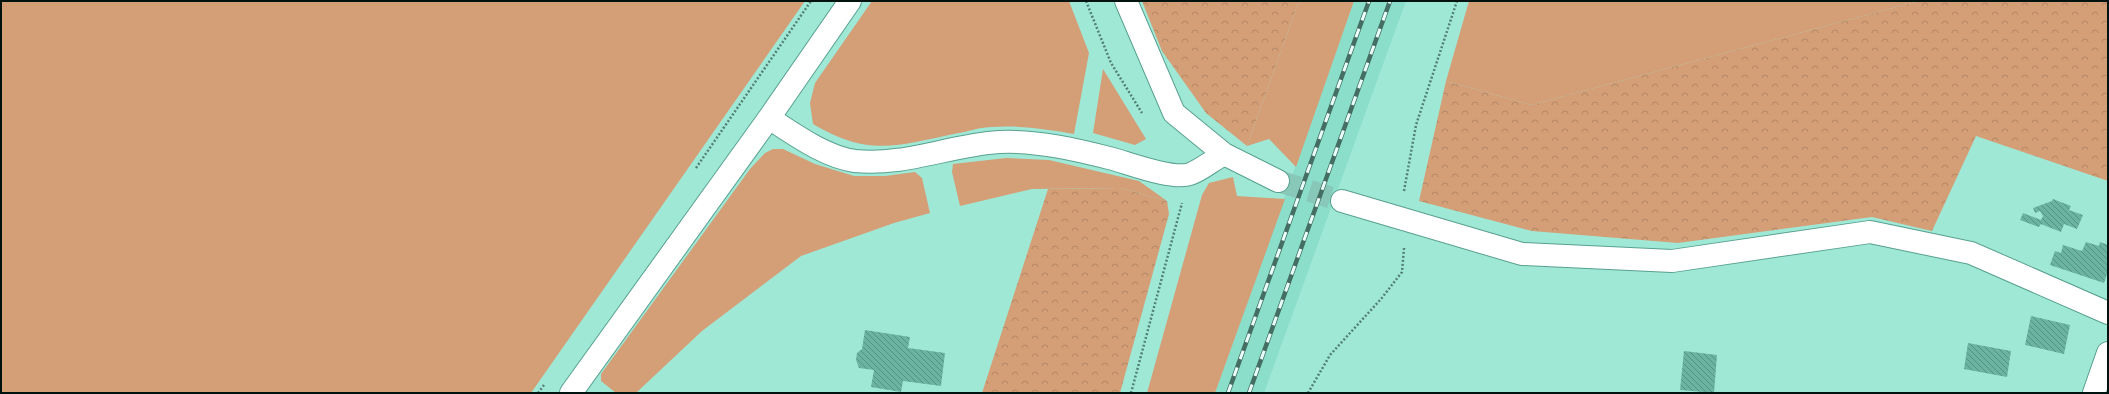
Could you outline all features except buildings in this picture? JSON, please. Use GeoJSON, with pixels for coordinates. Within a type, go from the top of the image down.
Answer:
{"type":"FeatureCollection","features":[{"type":"Feature","properties":{"kind":"street"},"geometry":{"type":"LineString","coordinates":[[571,393],[769,118],[850,1]]}},
{"type":"Feature","properties":{"kind":"street"},"geometry":{"type":"LineString","coordinates":[[1126,1],[1174,113],[1224,154],[1278,181]]}},
{"type":"Feature","properties":{"kind":"street"},"geometry":{"type":"LineString","coordinates":[[769,118],[820,150],[854,161],[885,162],[1000,142],[1054,146],[1113,159],[1161,173],[1189,174],[1224,154]]}},
{"type":"Feature","properties":{"kind":"street"},"geometry":{"type":"LineString","coordinates":[[1342,200],[1522,254],[1672,261],[1870,232],[1971,253],[2108,313]]}},
{"type":"Feature","properties":{"kind":"street"},"geometry":{"type":"LineString","coordinates":[[2094,393],[2108,353]]}},
{"type":"Feature","properties":{"kind":"path"},"geometry":{"type":"LineString","coordinates":[[1308,393],[1330,355],[1381,299],[1402,272],[1406,220],[1404,186],[1416,125],[1457,1]]}},
{"type":"Feature","properties":{"kind":"path"},"geometry":{"type":"LineString","coordinates":[[1131,393],[1189,174]]}},
{"type":"Feature","properties":{"kind":"shaded area"},"geometry":{"type":"Polygon","coordinates":[[[1354,1],[1406,1],[1264,393],[1215,393],[1354,1]]]}},
{"type":"Feature","properties":{"kind":"green space"},"geometry":{"type":"Polygon","coordinates":[[[1,1],[805,1],[531,393],[1,393],[1,1]]]}},
{"type":"Feature","properties":{"kind":"green space"},"geometry":{"type":"Polygon","coordinates":[[[872,1],[1069,1],[1089,53],[1074,134],[1023,127],[988,127],[884,146],[868,145],[851,141],[833,135],[813,124],[810,103],[815,83],[872,1]]]}},
{"type":"Feature","properties":{"kind":"green space"},"geometry":{"type":"Polygon","coordinates":[[[1142,1],[1299,1],[1247,146],[1206,113],[1162,51],[1142,1]]]}},
{"type":"Feature","properties":{"kind":"green space"},"geometry":{"type":"Polygon","coordinates":[[[1299,1],[1354,1],[1296,167],[1269,139],[1247,146],[1299,1]]]}},
{"type":"Feature","properties":{"kind":"green space"},"geometry":{"type":"Polygon","coordinates":[[[1469,1],[1919,1],[1531,105],[1446,81],[1469,1]]]}},
{"type":"Feature","properties":{"kind":"green space"},"geometry":{"type":"Polygon","coordinates":[[[1919,1],[2108,1],[2108,181],[1976,136],[1932,231],[1872,217],[1678,243],[1532,231],[1419,201],[1446,81],[1531,105],[1919,1]]]}},
{"type":"Feature","properties":{"kind":"green space"},"geometry":{"type":"Polygon","coordinates":[[[1103,69],[1146,139],[1135,145],[1093,133],[1103,69]]]}},
{"type":"Feature","properties":{"kind":"green space"},"geometry":{"type":"Polygon","coordinates":[[[773,149],[783,149],[815,164],[854,176],[885,176],[915,172],[922,178],[930,213],[894,223],[801,256],[702,331],[636,393],[616,393],[601,381],[601,374],[750,169],[765,153],[773,149]]]}},
{"type":"Feature","properties":{"kind":"green space"},"geometry":{"type":"Polygon","coordinates":[[[1006,158],[1049,160],[1139,181],[1167,201],[1121,188],[1032,189],[960,206],[952,172],[953,164],[1006,158]]]}},
{"type":"Feature","properties":{"kind":"green space"},"geometry":{"type":"Polygon","coordinates":[[[1233,177],[1237,196],[1285,199],[1215,393],[1147,393],[1202,195],[1209,183],[1233,177]]]}},
{"type":"Feature","properties":{"kind":"green space"},"geometry":{"type":"Polygon","coordinates":[[[1121,188],[1167,201],[1169,214],[1120,393],[982,393],[1048,189],[1121,188]]]}},
{"type":"Feature","properties":{"kind":"tunnel"},"geometry":{"type":"LineString","coordinates":[[1278,181],[1342,201]]}},
{"type":"Feature","properties":{"kind":"railway"},"geometry":{"type":"LineString","coordinates":[[1228,393],[1369,1]]}},
{"type":"Feature","properties":{"kind":"railway"},"geometry":{"type":"LineString","coordinates":[[1249,393],[1390,1]]}}]}
